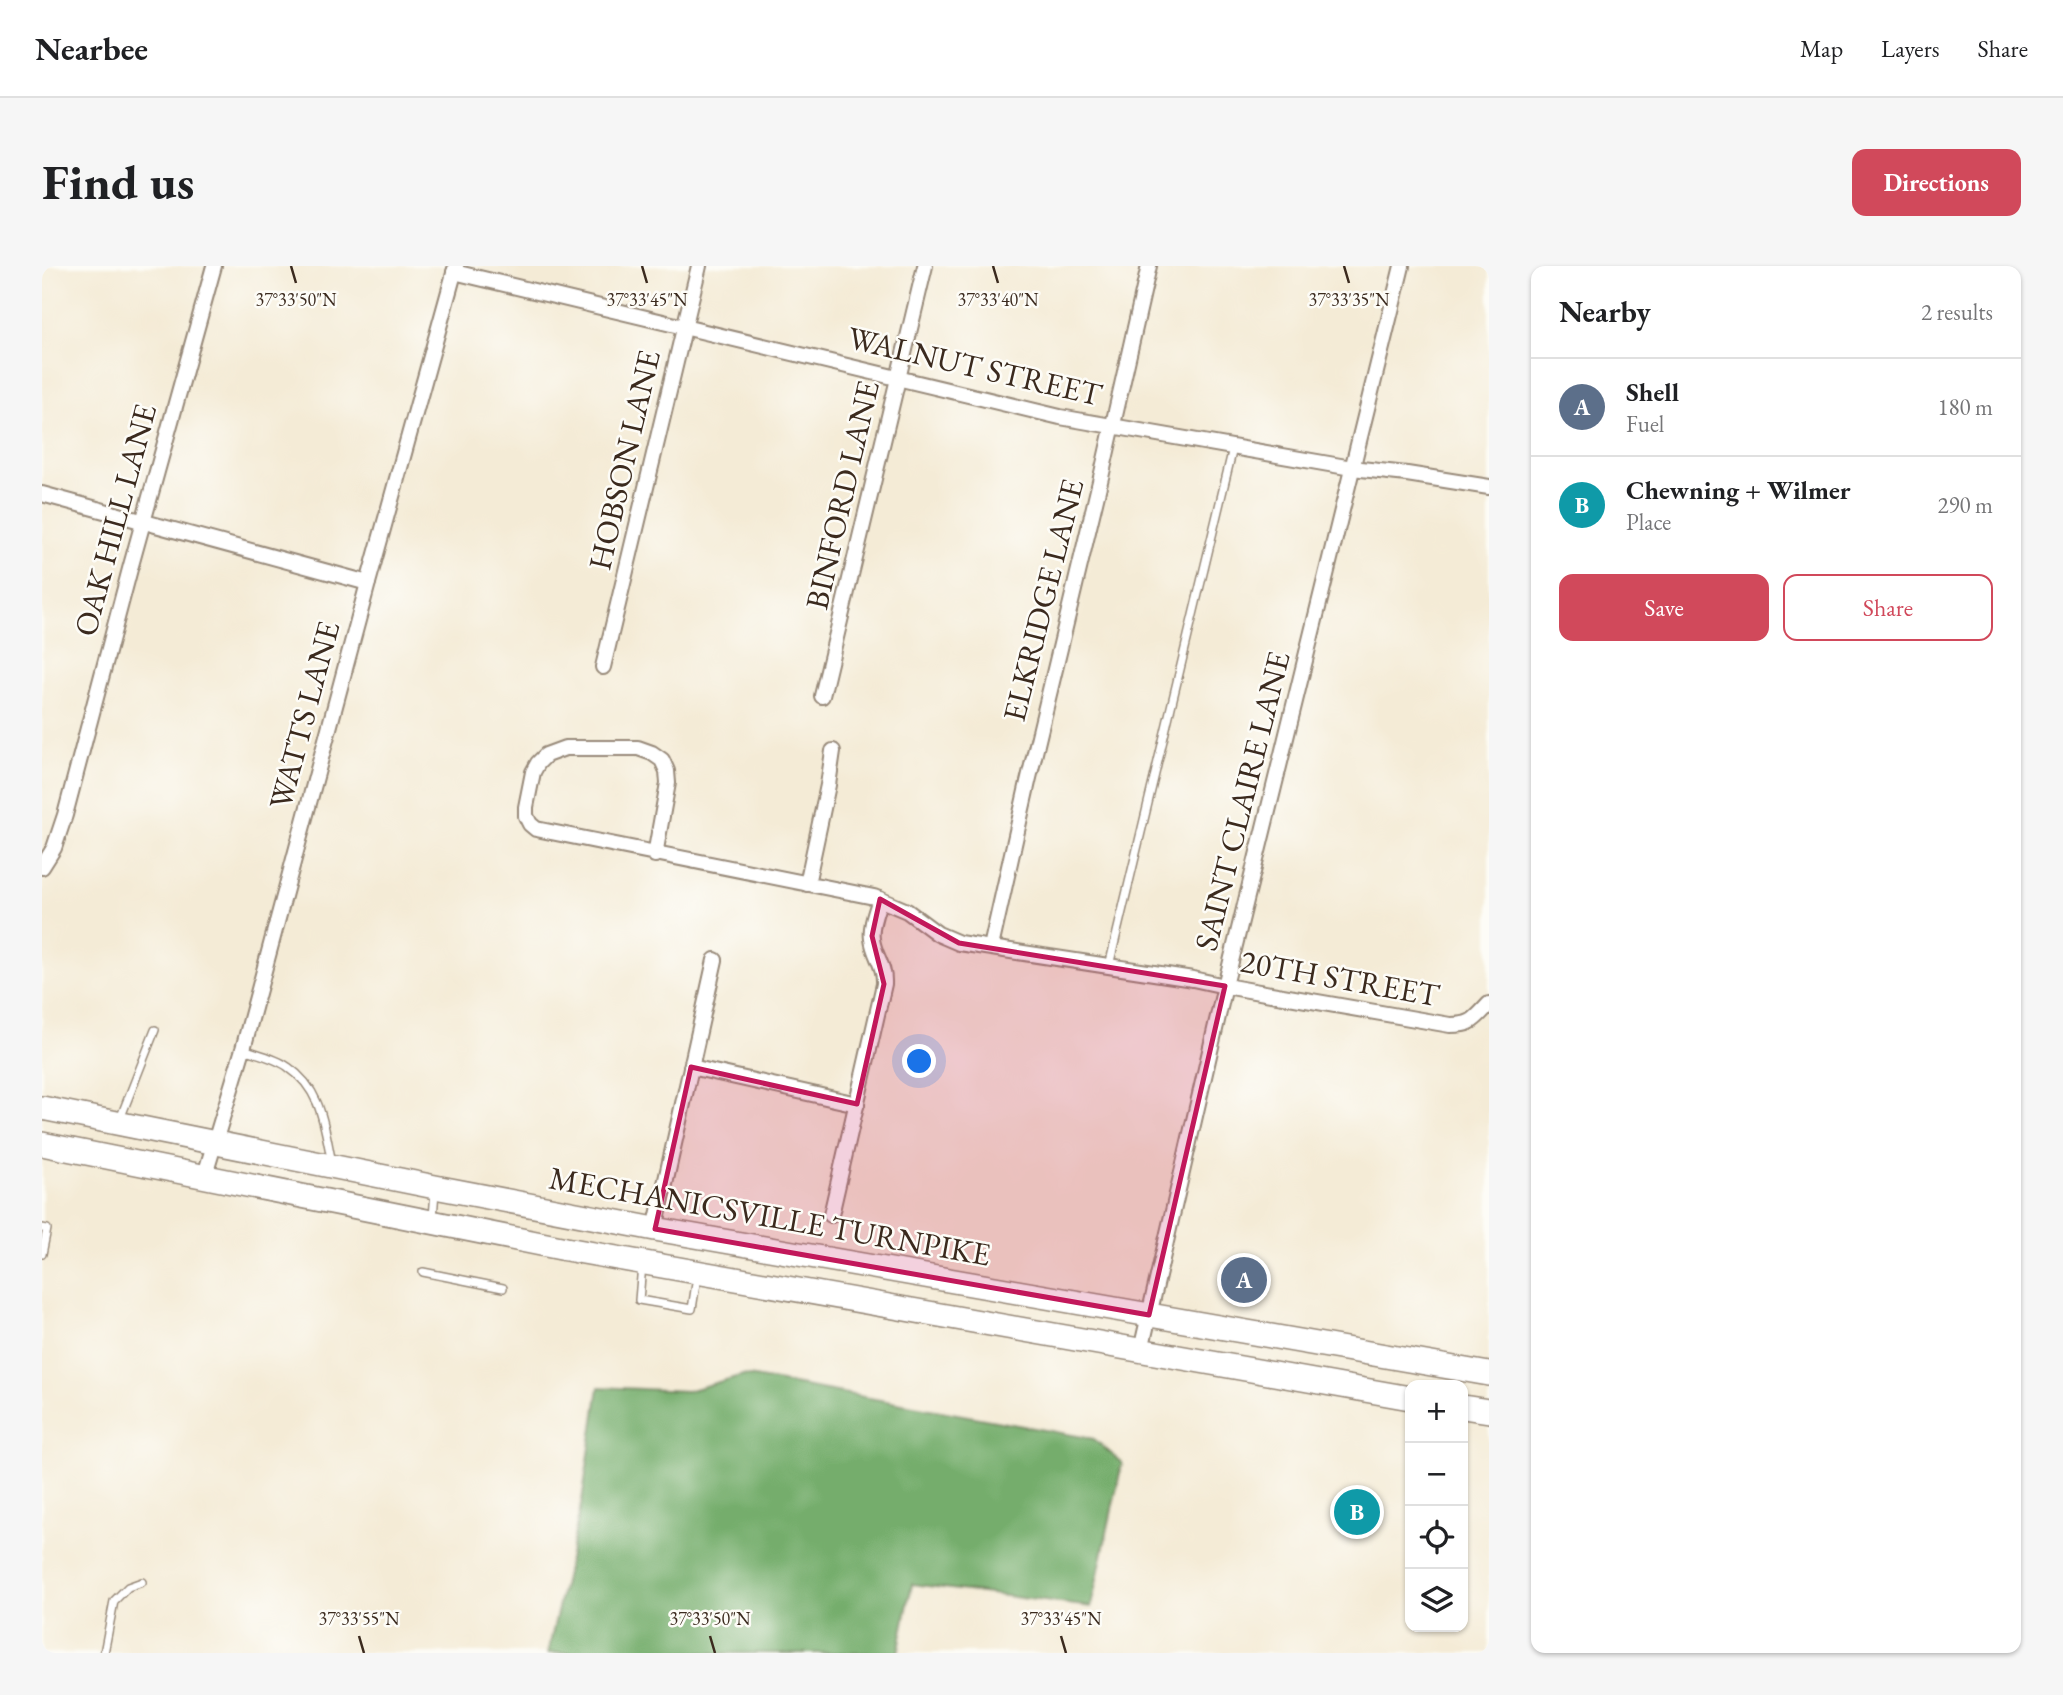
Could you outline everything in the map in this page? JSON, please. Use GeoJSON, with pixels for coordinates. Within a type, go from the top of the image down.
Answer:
{"type":"FeatureCollection","features":[{"type":"Feature","properties":{"kind":"highway","name":"MECHANICSVILLE TURNPIKE"},"geometry":{"type":"LineString","coordinates":[[42,1108],[655,1228],[1489,1374]]}},
{"type":"Feature","properties":{"kind":"highway"},"geometry":{"type":"LineString","coordinates":[[42,1144],[642,1263],[1405,1397]]}},
{"type":"Feature","properties":{"kind":"highway"},"geometry":{"type":"LineString","coordinates":[[1468,1408],[1489,1411]]}},
{"type":"Feature","properties":{"kind":"street","name":"OAK HILL LANE"},"geometry":{"type":"LineString","coordinates":[[42,867],[54,848],[65,815],[214,266]]}},
{"type":"Feature","properties":{"kind":"street","name":"HOBSON LANE"},"geometry":{"type":"LineString","coordinates":[[603,667],[699,266]]}},
{"type":"Feature","properties":{"kind":"street","name":"BINFORD LANE"},"geometry":{"type":"LineString","coordinates":[[822,696],[925,266]]}},
{"type":"Feature","properties":{"kind":"street","name":"ELKRIDGE LANE"},"geometry":{"type":"LineString","coordinates":[[991,947],[1149,266]]}},
{"type":"Feature","properties":{"kind":"street","name":"SAINT CLAIRE LANE"},"geometry":{"type":"LineString","coordinates":[[1141,1350],[1225,986],[1402,266]]}},
{"type":"Feature","properties":{"kind":"street","name":"WALNUT STREET"},"geometry":{"type":"LineString","coordinates":[[455,269],[1060,417],[1352,468],[1489,487]]}},
{"type":"Feature","properties":{"kind":"street","name":"WATTS LANE"},"geometry":{"type":"LineString","coordinates":[[204,1178],[243,1049],[455,269]]}},
{"type":"Feature","properties":{"kind":"street"},"geometry":{"type":"LineString","coordinates":[[42,494],[368,583]]}},
{"type":"Feature","properties":{"kind":"street","name":"20TH STREET"},"geometry":{"type":"LineString","coordinates":[[654,855],[668,783],[662,760],[638,748],[565,748],[546,755],[538,763],[533,772],[526,807],[526,816],[536,830],[654,855],[880,899],[907,911],[951,940],[1193,979],[1450,1025],[1473,1022],[1489,1004]]}},
{"type":"Feature","properties":{"kind":"street"},"geometry":{"type":"LineString","coordinates":[[807,884],[833,751]]}},
{"type":"Feature","properties":{"kind":"street"},"geometry":{"type":"LineString","coordinates":[[831,1215],[884,984],[883,968],[872,936],[880,899]]}},
{"type":"Feature","properties":{"kind":"street"},"geometry":{"type":"LineString","coordinates":[[655,1228],[715,960]]}},
{"type":"Feature","properties":{"kind":"street"},"geometry":{"type":"LineString","coordinates":[[691,1067],[857,1104]]}},
{"type":"Feature","properties":{"kind":"lane"},"geometry":{"type":"LineString","coordinates":[[1109,965],[1233,448]]}},
{"type":"Feature","properties":{"kind":"lane"},"geometry":{"type":"LineString","coordinates":[[119,1123],[155,1030]]}},
{"type":"Feature","properties":{"kind":"lane"},"geometry":{"type":"LineString","coordinates":[[243,1049],[286,1066],[308,1083],[320,1108],[333,1167]]}},
{"type":"Feature","properties":{"kind":"lane"},"geometry":{"type":"LineString","coordinates":[[433,1222],[435,1187]]}},
{"type":"Feature","properties":{"kind":"lane"},"geometry":{"type":"LineString","coordinates":[[42,1228],[47,1229],[42,1254]]}},
{"type":"Feature","properties":{"kind":"lane"},"geometry":{"type":"LineString","coordinates":[[642,1263],[639,1300],[692,1309],[698,1273]]}},
{"type":"Feature","properties":{"kind":"lane"},"geometry":{"type":"LineString","coordinates":[[424,1272],[503,1288]]}},
{"type":"Feature","properties":{"kind":"lane"},"geometry":{"type":"LineString","coordinates":[[104,1653],[114,1601],[128,1587],[142,1582]]}},
{"type":"Feature","properties":{"kind":"highlighted area"},"geometry":{"type":"Polygon","coordinates":[[[880,899],[959,943],[1225,986],[1149,1315],[655,1229],[691,1067],[857,1104],[884,984],[872,936],[880,899]]]}},
{"type":"Feature","properties":{"kind":"green space"},"geometry":{"type":"Polygon","coordinates":[[[743,1375],[1094,1439],[1122,1463],[1091,1607],[912,1584],[898,1653],[548,1653],[582,1501],[599,1387],[687,1391],[743,1375]]]}},
{"type":"Feature","properties":{"kind":"place","name":"Shell"},"geometry":{"type":"Point","coordinates":[1244,1280]}},
{"type":"Feature","properties":{"kind":"place","name":"Chewning + Wilmer"},"geometry":{"type":"Point","coordinates":[1357,1512]}}]}
